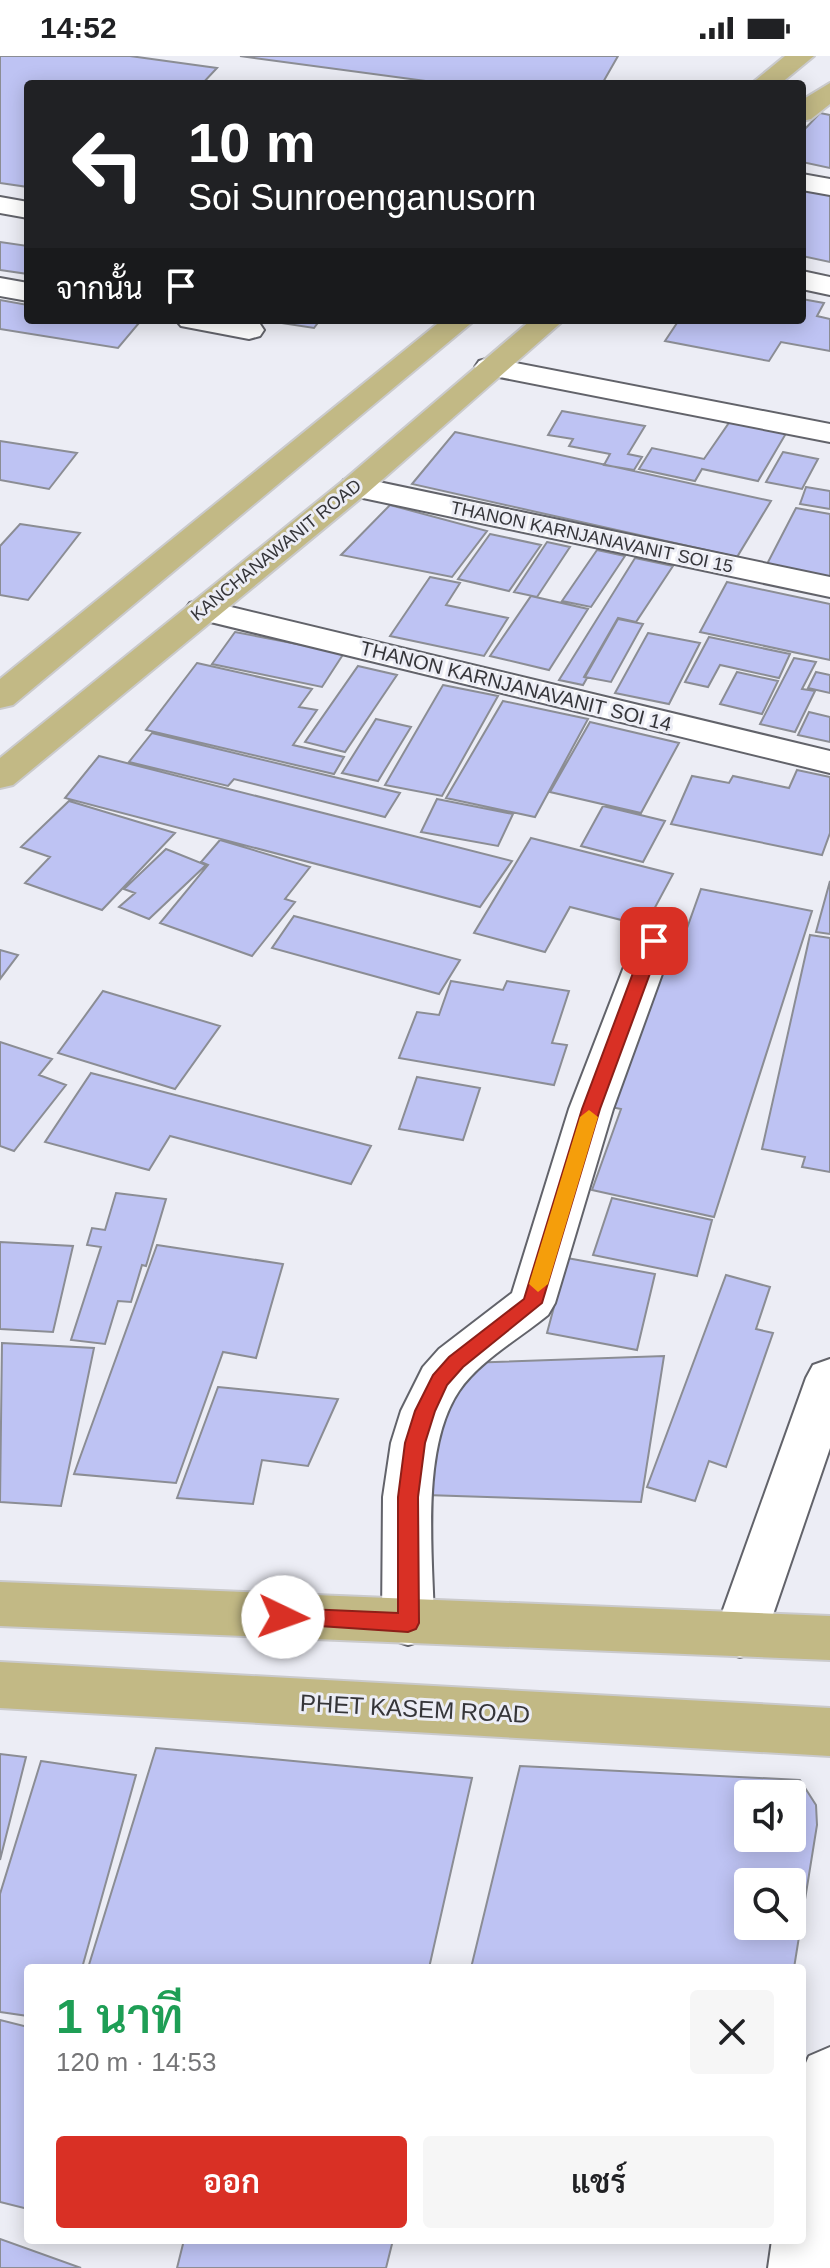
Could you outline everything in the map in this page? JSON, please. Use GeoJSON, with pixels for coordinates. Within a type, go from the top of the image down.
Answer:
{"type":"FeatureCollection","features":[{"type":"Feature","properties":{"kind":"main road"},"geometry":{"type":"LineString","coordinates":[[769,80],[801,56]]}},
{"type":"Feature","properties":{"kind":"main road"},"geometry":{"type":"LineString","coordinates":[[806,110],[830,91]]}},
{"type":"Feature","properties":{"kind":"main road"},"geometry":{"type":"LineString","coordinates":[[0,697],[455,324]]}},
{"type":"Feature","properties":{"kind":"main road","name":"KANCHANAWANIT ROAD"},"geometry":{"type":"LineString","coordinates":[[9,759],[355,487],[490,367],[544,324]]}},
{"type":"Feature","properties":{"kind":"main road"},"geometry":{"type":"LineString","coordinates":[[0,1604],[830,1638]]}},
{"type":"Feature","properties":{"kind":"main road","name":"PHET KASEM ROAD"},"geometry":{"type":"LineString","coordinates":[[0,1685],[830,1732]]}},
{"type":"Feature","properties":{"kind":"street"},"geometry":{"type":"LineString","coordinates":[[806,183],[830,187]]}},
{"type":"Feature","properties":{"kind":"street"},"geometry":{"type":"LineString","coordinates":[[0,205],[24,209]]}},
{"type":"Feature","properties":{"kind":"street"},"geometry":{"type":"LineString","coordinates":[[806,281],[830,286]]}},
{"type":"Feature","properties":{"kind":"street"},"geometry":{"type":"LineString","coordinates":[[0,287],[24,291]]}},
{"type":"Feature","properties":{"kind":"street"},"geometry":{"type":"LineString","coordinates":[[214,324],[249,330]]}},
{"type":"Feature","properties":{"kind":"street"},"geometry":{"type":"LineString","coordinates":[[490,367],[830,433]]}},
{"type":"Feature","properties":{"kind":"street","name":"THANON KARNJANAVANIT SOI 15"},"geometry":{"type":"LineString","coordinates":[[355,487],[830,587]]}},
{"type":"Feature","properties":{"kind":"street","name":"THANON KARNJANAVANIT SOI 14"},"geometry":{"type":"LineString","coordinates":[[202,610],[829,762]]}},
{"type":"Feature","properties":{"kind":"street"},"geometry":{"type":"LineString","coordinates":[[408,1623],[408,1497],[422,1419],[440,1380],[456,1362],[532,1303],[591,1109],[654,941]]}},
{"type":"Feature","properties":{"kind":"street"},"geometry":{"type":"LineString","coordinates":[[740,1635],[830,1378]]}},
{"type":"Feature","properties":{"kind":"street"},"geometry":{"type":"LineString","coordinates":[[806,2225],[830,2076]]}},
{"type":"Feature","properties":{"kind":"street"},"geometry":{"type":"LineString","coordinates":[[799,2268],[803,2244]]}},
{"type":"Feature","properties":{"kind":"building"},"geometry":{"type":"Polygon","coordinates":[[[0,56],[130,56],[217,68],[206,80],[24,80],[24,186],[0,183],[0,56]]]}},
{"type":"Feature","properties":{"kind":"building"},"geometry":{"type":"Polygon","coordinates":[[[240,56],[618,56],[604,80],[418,80],[240,56]]]}},
{"type":"Feature","properties":{"kind":"building"},"geometry":{"type":"Polygon","coordinates":[[[820,113],[830,115],[830,168],[806,163],[806,128],[820,113]]]}},
{"type":"Feature","properties":{"kind":"building"},"geometry":{"type":"Polygon","coordinates":[[[806,186],[830,191],[830,262],[806,257],[806,186]]]}},
{"type":"Feature","properties":{"kind":"building"},"geometry":{"type":"Polygon","coordinates":[[[0,242],[24,245],[24,273],[0,270],[0,242]]]}},
{"type":"Feature","properties":{"kind":"building"},"geometry":{"type":"Polygon","coordinates":[[[0,300],[24,304],[24,324],[138,324],[118,348],[0,329],[0,300]]]}},
{"type":"Feature","properties":{"kind":"building"},"geometry":{"type":"Polygon","coordinates":[[[806,300],[824,303],[817,316],[830,319],[830,351],[781,342],[769,361],[665,341],[676,324],[806,324],[806,300]]]}},
{"type":"Feature","properties":{"kind":"building"},"geometry":{"type":"Polygon","coordinates":[[[288,324],[317,324],[314,328],[288,324]]]}},
{"type":"Feature","properties":{"kind":"building"},"geometry":{"type":"Polygon","coordinates":[[[562,411],[645,426],[628,454],[642,457],[634,470],[604,465],[610,454],[569,446],[573,439],[548,435],[562,411]]]}},
{"type":"Feature","properties":{"kind":"building"},"geometry":{"type":"Polygon","coordinates":[[[733,417],[788,430],[758,481],[702,469],[695,481],[639,469],[652,448],[704,459],[733,417]]]}},
{"type":"Feature","properties":{"kind":"building"},"geometry":{"type":"Polygon","coordinates":[[[455,432],[771,501],[737,557],[412,484],[455,432]]]}},
{"type":"Feature","properties":{"kind":"building"},"geometry":{"type":"Polygon","coordinates":[[[0,441],[77,453],[49,489],[0,480],[0,441]]]}},
{"type":"Feature","properties":{"kind":"building"},"geometry":{"type":"Polygon","coordinates":[[[783,452],[818,459],[802,489],[766,482],[783,452]]]}},
{"type":"Feature","properties":{"kind":"building"},"geometry":{"type":"Polygon","coordinates":[[[806,487],[830,491],[830,509],[800,504],[806,487]]]}},
{"type":"Feature","properties":{"kind":"building"},"geometry":{"type":"Polygon","coordinates":[[[390,505],[487,531],[452,577],[341,555],[390,505]]]}},
{"type":"Feature","properties":{"kind":"building"},"geometry":{"type":"Polygon","coordinates":[[[796,508],[830,514],[830,579],[766,566],[796,508]]]}},
{"type":"Feature","properties":{"kind":"building"},"geometry":{"type":"Polygon","coordinates":[[[20,524],[80,533],[28,600],[0,595],[0,546],[20,524]]]}},
{"type":"Feature","properties":{"kind":"building"},"geometry":{"type":"Polygon","coordinates":[[[490,534],[541,545],[509,591],[458,579],[490,534]]]}},
{"type":"Feature","properties":{"kind":"building"},"geometry":{"type":"Polygon","coordinates":[[[547,542],[570,547],[537,597],[514,592],[547,542]]]}},
{"type":"Feature","properties":{"kind":"building"},"geometry":{"type":"Polygon","coordinates":[[[597,550],[625,556],[591,607],[562,601],[597,550]]]}},
{"type":"Feature","properties":{"kind":"building"},"geometry":{"type":"Polygon","coordinates":[[[635,558],[673,566],[636,622],[618,618],[584,677],[587,678],[583,685],[559,680],[635,558]]]}},
{"type":"Feature","properties":{"kind":"building"},"geometry":{"type":"Polygon","coordinates":[[[430,577],[460,583],[446,605],[508,618],[484,656],[390,636],[430,577]]]}},
{"type":"Feature","properties":{"kind":"building"},"geometry":{"type":"Polygon","coordinates":[[[727,582],[830,604],[830,660],[700,632],[727,582]]]}},
{"type":"Feature","properties":{"kind":"building"},"geometry":{"type":"Polygon","coordinates":[[[531,596],[588,609],[549,670],[490,656],[531,596]]]}},
{"type":"Feature","properties":{"kind":"building"},"geometry":{"type":"Polygon","coordinates":[[[618,619],[643,624],[611,682],[585,677],[618,619]]]}},
{"type":"Feature","properties":{"kind":"building"},"geometry":{"type":"Polygon","coordinates":[[[235,632],[344,653],[322,687],[212,664],[235,632]]]}},
{"type":"Feature","properties":{"kind":"building"},"geometry":{"type":"Polygon","coordinates":[[[648,633],[700,643],[669,704],[615,693],[648,633]]]}},
{"type":"Feature","properties":{"kind":"building"},"geometry":{"type":"Polygon","coordinates":[[[709,637],[790,654],[779,678],[720,665],[708,687],[685,682],[709,637]]]}},
{"type":"Feature","properties":{"kind":"building"},"geometry":{"type":"Polygon","coordinates":[[[794,658],[816,662],[802,689],[815,691],[795,732],[760,724],[794,658]]]}},
{"type":"Feature","properties":{"kind":"building"},"geometry":{"type":"Polygon","coordinates":[[[197,663],[312,689],[299,707],[317,710],[293,745],[344,757],[334,774],[146,730],[197,663]]]}},
{"type":"Feature","properties":{"kind":"building"},"geometry":{"type":"Polygon","coordinates":[[[358,666],[397,675],[345,752],[305,742],[358,666]]]}},
{"type":"Feature","properties":{"kind":"building"},"geometry":{"type":"Polygon","coordinates":[[[737,672],[778,681],[762,714],[720,704],[737,672]]]}},
{"type":"Feature","properties":{"kind":"building"},"geometry":{"type":"Polygon","coordinates":[[[816,672],[830,675],[830,693],[808,688],[816,672]]]}},
{"type":"Feature","properties":{"kind":"building"},"geometry":{"type":"Polygon","coordinates":[[[443,685],[498,696],[442,796],[385,785],[443,685]]]}},
{"type":"Feature","properties":{"kind":"building"},"geometry":{"type":"Polygon","coordinates":[[[503,701],[588,719],[535,817],[446,798],[503,701]]]}},
{"type":"Feature","properties":{"kind":"building"},"geometry":{"type":"Polygon","coordinates":[[[809,712],[830,717],[830,742],[798,735],[809,712]]]}},
{"type":"Feature","properties":{"kind":"building"},"geometry":{"type":"Polygon","coordinates":[[[376,719],[411,727],[378,781],[342,773],[376,719]]]}},
{"type":"Feature","properties":{"kind":"building"},"geometry":{"type":"Polygon","coordinates":[[[590,722],[679,743],[641,813],[550,792],[590,722]]]}},
{"type":"Feature","properties":{"kind":"building"},"geometry":{"type":"Polygon","coordinates":[[[152,733],[400,793],[385,817],[234,779],[228,786],[129,762],[152,733]]]}},
{"type":"Feature","properties":{"kind":"building"},"geometry":{"type":"Polygon","coordinates":[[[99,756],[512,861],[480,907],[65,798],[99,756]]]}},
{"type":"Feature","properties":{"kind":"building"},"geometry":{"type":"Polygon","coordinates":[[[797,770],[830,777],[830,833],[822,855],[671,824],[692,776],[729,783],[733,776],[789,788],[797,770]]]}},
{"type":"Feature","properties":{"kind":"building"},"geometry":{"type":"Polygon","coordinates":[[[437,799],[513,814],[498,846],[421,832],[437,799]]]}},
{"type":"Feature","properties":{"kind":"building"},"geometry":{"type":"Polygon","coordinates":[[[69,801],[175,833],[102,910],[25,883],[50,857],[21,847],[69,801]]]}},
{"type":"Feature","properties":{"kind":"building"},"geometry":{"type":"Polygon","coordinates":[[[603,806],[665,821],[643,862],[581,846],[603,806]]]}},
{"type":"Feature","properties":{"kind":"building"},"geometry":{"type":"Polygon","coordinates":[[[531,838],[673,874],[645,926],[570,907],[545,952],[474,933],[531,838]]]}},
{"type":"Feature","properties":{"kind":"building"},"geometry":{"type":"Polygon","coordinates":[[[220,840],[310,867],[285,899],[295,902],[252,956],[160,923],[208,865],[201,862],[220,840]]]}},
{"type":"Feature","properties":{"kind":"building"},"geometry":{"type":"Polygon","coordinates":[[[166,849],[206,865],[149,919],[119,907],[135,893],[124,889],[166,849]]]}},
{"type":"Feature","properties":{"kind":"building"},"geometry":{"type":"Polygon","coordinates":[[[830,881],[830,934],[816,932],[830,881]]]}},
{"type":"Feature","properties":{"kind":"building"},"geometry":{"type":"Polygon","coordinates":[[[701,889],[812,911],[714,1217],[592,1190],[621,1109],[601,1105],[652,969],[671,973],[701,889]]]}},
{"type":"Feature","properties":{"kind":"building"},"geometry":{"type":"Polygon","coordinates":[[[294,916],[460,960],[439,994],[272,948],[294,916]]]}},
{"type":"Feature","properties":{"kind":"building"},"geometry":{"type":"Polygon","coordinates":[[[810,935],[830,938],[830,1172],[802,1167],[805,1157],[762,1149],[810,935]]]}},
{"type":"Feature","properties":{"kind":"building"},"geometry":{"type":"Polygon","coordinates":[[[0,950],[18,955],[0,979],[0,950]]]}},
{"type":"Feature","properties":{"kind":"building"},"geometry":{"type":"Polygon","coordinates":[[[451,981],[503,990],[507,981],[569,991],[552,1043],[567,1045],[554,1085],[399,1058],[417,1012],[439,1015],[451,981]]]}},
{"type":"Feature","properties":{"kind":"building"},"geometry":{"type":"Polygon","coordinates":[[[103,991],[220,1026],[175,1089],[58,1053],[103,991]]]}},
{"type":"Feature","properties":{"kind":"building"},"geometry":{"type":"Polygon","coordinates":[[[0,1042],[52,1059],[39,1075],[66,1085],[14,1151],[0,1146],[0,1042]]]}},
{"type":"Feature","properties":{"kind":"building"},"geometry":{"type":"Polygon","coordinates":[[[91,1073],[371,1146],[351,1184],[170,1136],[149,1170],[45,1142],[91,1073]]]}},
{"type":"Feature","properties":{"kind":"building"},"geometry":{"type":"Polygon","coordinates":[[[417,1077],[480,1088],[463,1140],[399,1129],[417,1077]]]}},
{"type":"Feature","properties":{"kind":"building"},"geometry":{"type":"Polygon","coordinates":[[[116,1193],[166,1199],[146,1266],[142,1265],[131,1302],[118,1301],[105,1344],[71,1340],[101,1247],[87,1245],[92,1228],[105,1230],[116,1193]]]}},
{"type":"Feature","properties":{"kind":"building"},"geometry":{"type":"Polygon","coordinates":[[[612,1198],[712,1220],[697,1276],[593,1255],[612,1198]]]}},
{"type":"Feature","properties":{"kind":"building"},"geometry":{"type":"Polygon","coordinates":[[[0,1242],[73,1246],[53,1332],[0,1329],[0,1242]]]}},
{"type":"Feature","properties":{"kind":"building"},"geometry":{"type":"Polygon","coordinates":[[[157,1245],[283,1264],[256,1358],[223,1352],[176,1483],[74,1474],[157,1245]]]}},
{"type":"Feature","properties":{"kind":"building"},"geometry":{"type":"Polygon","coordinates":[[[567,1258],[655,1274],[637,1350],[547,1333],[567,1258]]]}},
{"type":"Feature","properties":{"kind":"building"},"geometry":{"type":"Polygon","coordinates":[[[726,1275],[770,1287],[756,1329],[773,1333],[726,1467],[709,1461],[695,1501],[647,1487],[726,1275]]]}},
{"type":"Feature","properties":{"kind":"building"},"geometry":{"type":"Polygon","coordinates":[[[2,1343],[94,1348],[61,1506],[0,1502],[2,1343]]]}},
{"type":"Feature","properties":{"kind":"building"},"geometry":{"type":"Polygon","coordinates":[[[664,1356],[641,1502],[426,1495],[430,1416],[465,1363],[664,1356]]]}},
{"type":"Feature","properties":{"kind":"building"},"geometry":{"type":"Polygon","coordinates":[[[218,1387],[338,1399],[308,1466],[262,1460],[253,1504],[177,1498],[218,1387]]]}},
{"type":"Feature","properties":{"kind":"building"},"geometry":{"type":"Polygon","coordinates":[[[156,1748],[472,1778],[430,1964],[89,1964],[156,1748]]]}},
{"type":"Feature","properties":{"kind":"building"},"geometry":{"type":"Polygon","coordinates":[[[0,1754],[26,1757],[0,1860],[0,1754]]]}},
{"type":"Feature","properties":{"kind":"building"},"geometry":{"type":"Polygon","coordinates":[[[41,1761],[136,1775],[83,1964],[24,1964],[24,2015],[0,2012],[0,1894],[41,1761]]]}},
{"type":"Feature","properties":{"kind":"building"},"geometry":{"type":"Polygon","coordinates":[[[520,1766],[800,1780],[734,1780],[734,1852],[806,1852],[806,1789],[816,1805],[817,1825],[806,1893],[806,1868],[734,1868],[734,1940],[799,1940],[795,1964],[472,1964],[520,1766]]]}},
{"type":"Feature","properties":{"kind":"building"},"geometry":{"type":"Polygon","coordinates":[[[0,2020],[24,2026],[24,2208],[0,2202],[0,2020]]]}},
{"type":"Feature","properties":{"kind":"building"},"geometry":{"type":"Polygon","coordinates":[[[0,2239],[81,2268],[0,2268],[0,2239]]]}},
{"type":"Feature","properties":{"kind":"building"},"geometry":{"type":"Polygon","coordinates":[[[183,2244],[392,2244],[386,2268],[177,2268],[183,2244]]]}},
{"type":"Feature","properties":{"kind":"slow traffic"},"geometry":{"type":"LineString","coordinates":[[538,1284],[589,1117]]}},
{"type":"Feature","properties":{"kind":"route"},"geometry":{"type":"LineString","coordinates":[[283,1617],[408,1623],[408,1497],[419,1427],[431,1395],[456,1362],[532,1303],[591,1109],[654,941]]}}]}
